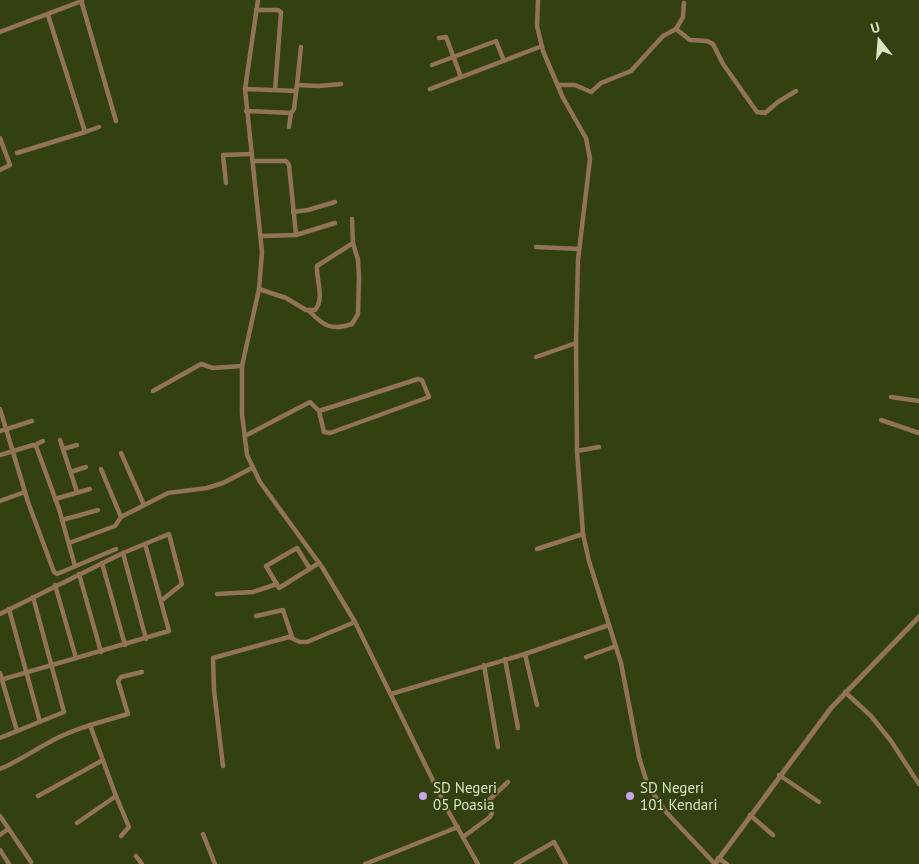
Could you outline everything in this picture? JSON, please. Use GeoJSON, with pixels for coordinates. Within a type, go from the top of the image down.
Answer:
{"type":"FeatureCollection","features":[{"type":"Feature","properties":{"kind":"street"},"geometry":{"type":"LineString","coordinates":[[258,0],[245,89],[246,111],[262,236],[258,289],[242,366],[242,414],[247,455],[260,482],[319,563],[355,622],[478,864]]}},
{"type":"Feature","properties":{"kind":"street"},"geometry":{"type":"LineString","coordinates":[[538,0],[538,26],[542,46],[558,85],[586,138],[589,149],[590,166],[579,249],[576,344],[576,451],[583,534],[589,561],[616,646],[639,757],[648,786],[666,812],[715,864],[779,776],[845,692],[919,617]]}},
{"type":"Feature","properties":{"kind":"street"},"geometry":{"type":"LineString","coordinates":[[0,32],[81,1],[116,121]]}},
{"type":"Feature","properties":{"kind":"street"},"geometry":{"type":"LineString","coordinates":[[558,85],[575,85],[591,92],[601,83],[632,71],[663,36],[676,29],[683,18],[684,3]]}},
{"type":"Feature","properties":{"kind":"street"},"geometry":{"type":"LineString","coordinates":[[256,10],[278,10],[281,12],[275,90]]}},
{"type":"Feature","properties":{"kind":"street"},"geometry":{"type":"LineString","coordinates":[[48,15],[85,132]]}},
{"type":"Feature","properties":{"kind":"street"},"geometry":{"type":"LineString","coordinates":[[676,29],[690,40],[707,41],[713,44],[753,108],[760,114],[766,113],[781,99],[796,91]]}},
{"type":"Feature","properties":{"kind":"street"},"geometry":{"type":"LineString","coordinates":[[439,38],[446,38],[461,77]]}},
{"type":"Feature","properties":{"kind":"street"},"geometry":{"type":"LineString","coordinates":[[432,65],[497,41],[504,61]]}},
{"type":"Feature","properties":{"kind":"street"},"geometry":{"type":"LineString","coordinates":[[430,89],[542,46]]}},
{"type":"Feature","properties":{"kind":"street"},"geometry":{"type":"LineString","coordinates":[[289,128],[291,113],[294,109],[300,47]]}},
{"type":"Feature","properties":{"kind":"street"},"geometry":{"type":"LineString","coordinates":[[297,85],[326,86],[341,84]]}},
{"type":"Feature","properties":{"kind":"street"},"geometry":{"type":"LineString","coordinates":[[245,89],[296,91]]}},
{"type":"Feature","properties":{"kind":"street"},"geometry":{"type":"LineString","coordinates":[[246,111],[291,113]]}},
{"type":"Feature","properties":{"kind":"street"},"geometry":{"type":"LineString","coordinates":[[17,153],[99,127]]}},
{"type":"Feature","properties":{"kind":"street"},"geometry":{"type":"LineString","coordinates":[[0,138],[10,165],[0,170]]}},
{"type":"Feature","properties":{"kind":"street"},"geometry":{"type":"LineString","coordinates":[[226,183],[223,155],[252,154]]}},
{"type":"Feature","properties":{"kind":"street"},"geometry":{"type":"LineString","coordinates":[[253,161],[289,163],[296,235]]}},
{"type":"Feature","properties":{"kind":"street"},"geometry":{"type":"LineString","coordinates":[[293,212],[308,210],[335,202]]}},
{"type":"Feature","properties":{"kind":"street"},"geometry":{"type":"LineString","coordinates":[[258,289],[286,298],[309,311],[321,324],[335,328],[352,324],[358,314],[358,260],[353,243],[352,219]]}},
{"type":"Feature","properties":{"kind":"street"},"geometry":{"type":"LineString","coordinates":[[262,236],[296,235],[335,223]]}},
{"type":"Feature","properties":{"kind":"street"},"geometry":{"type":"LineString","coordinates":[[309,311],[318,305],[317,266],[353,243]]}},
{"type":"Feature","properties":{"kind":"street"},"geometry":{"type":"LineString","coordinates":[[536,247],[579,249]]}},
{"type":"Feature","properties":{"kind":"street"},"geometry":{"type":"LineString","coordinates":[[536,357],[576,344]]}},
{"type":"Feature","properties":{"kind":"street"},"geometry":{"type":"LineString","coordinates":[[153,391],[201,364],[213,368],[242,366]]}},
{"type":"Feature","properties":{"kind":"street"},"geometry":{"type":"LineString","coordinates":[[245,436],[310,402],[319,410],[324,432],[330,433],[429,397],[422,380],[418,379],[319,410]]}},
{"type":"Feature","properties":{"kind":"street"},"geometry":{"type":"LineString","coordinates":[[892,397],[919,401]]}},
{"type":"Feature","properties":{"kind":"street"},"geometry":{"type":"LineString","coordinates":[[0,409],[25,492],[54,572],[57,574],[116,549]]}},
{"type":"Feature","properties":{"kind":"street"},"geometry":{"type":"LineString","coordinates":[[880,420],[919,433]]}},
{"type":"Feature","properties":{"kind":"street"},"geometry":{"type":"LineString","coordinates":[[0,431],[32,421]]}},
{"type":"Feature","properties":{"kind":"street"},"geometry":{"type":"LineString","coordinates":[[60,440],[77,492]]}},
{"type":"Feature","properties":{"kind":"street"},"geometry":{"type":"LineString","coordinates":[[0,455],[43,442]]}},
{"type":"Feature","properties":{"kind":"street"},"geometry":{"type":"LineString","coordinates":[[35,445],[62,520],[75,566]]}},
{"type":"Feature","properties":{"kind":"street"},"geometry":{"type":"LineString","coordinates":[[63,449],[77,445]]}},
{"type":"Feature","properties":{"kind":"street"},"geometry":{"type":"LineString","coordinates":[[576,451],[599,447]]}},
{"type":"Feature","properties":{"kind":"street"},"geometry":{"type":"LineString","coordinates":[[122,453],[144,505]]}},
{"type":"Feature","properties":{"kind":"street"},"geometry":{"type":"LineString","coordinates":[[70,472],[86,467]]}},
{"type":"Feature","properties":{"kind":"street"},"geometry":{"type":"LineString","coordinates":[[69,543],[114,526],[121,517],[168,493],[207,488],[252,468]]}},
{"type":"Feature","properties":{"kind":"street"},"geometry":{"type":"LineString","coordinates":[[101,469],[121,517]]}},
{"type":"Feature","properties":{"kind":"street"},"geometry":{"type":"LineString","coordinates":[[55,499],[90,489]]}},
{"type":"Feature","properties":{"kind":"street"},"geometry":{"type":"LineString","coordinates":[[0,501],[25,492]]}},
{"type":"Feature","properties":{"kind":"street"},"geometry":{"type":"LineString","coordinates":[[62,520],[98,510]]}},
{"type":"Feature","properties":{"kind":"street"},"geometry":{"type":"LineString","coordinates":[[0,614],[55,585],[169,534],[182,584],[162,600]]}},
{"type":"Feature","properties":{"kind":"street"},"geometry":{"type":"LineString","coordinates":[[537,549],[583,534]]}},
{"type":"Feature","properties":{"kind":"street"},"geometry":{"type":"LineString","coordinates":[[1,680],[170,631],[145,544]]}},
{"type":"Feature","properties":{"kind":"street"},"geometry":{"type":"LineString","coordinates":[[310,569],[297,548],[266,566],[279,588],[310,569],[319,563]]}},
{"type":"Feature","properties":{"kind":"street"},"geometry":{"type":"LineString","coordinates":[[123,553],[146,639]]}},
{"type":"Feature","properties":{"kind":"street"},"geometry":{"type":"LineString","coordinates":[[102,563],[125,645]]}},
{"type":"Feature","properties":{"kind":"street"},"geometry":{"type":"LineString","coordinates":[[79,574],[100,652]]}},
{"type":"Feature","properties":{"kind":"street"},"geometry":{"type":"LineString","coordinates":[[217,594],[253,592],[277,584]]}},
{"type":"Feature","properties":{"kind":"street"},"geometry":{"type":"LineString","coordinates":[[55,585],[76,658]]}},
{"type":"Feature","properties":{"kind":"street"},"geometry":{"type":"LineString","coordinates":[[0,738],[64,712],[32,597]]}},
{"type":"Feature","properties":{"kind":"street"},"geometry":{"type":"LineString","coordinates":[[9,609],[40,722]]}},
{"type":"Feature","properties":{"kind":"street"},"geometry":{"type":"LineString","coordinates":[[256,616],[283,610],[292,637],[300,642],[307,642],[355,622]]}},
{"type":"Feature","properties":{"kind":"street"},"geometry":{"type":"LineString","coordinates":[[391,694],[525,654],[609,625]]}},
{"type":"Feature","properties":{"kind":"street"},"geometry":{"type":"LineString","coordinates":[[223,766],[214,690],[213,658],[292,637]]}},
{"type":"Feature","properties":{"kind":"street"},"geometry":{"type":"LineString","coordinates":[[586,657],[616,646]]}},
{"type":"Feature","properties":{"kind":"street"},"geometry":{"type":"LineString","coordinates":[[525,654],[537,705]]}},
{"type":"Feature","properties":{"kind":"street"},"geometry":{"type":"LineString","coordinates":[[505,659],[518,728]]}},
{"type":"Feature","properties":{"kind":"street"},"geometry":{"type":"LineString","coordinates":[[484,665],[498,747]]}},
{"type":"Feature","properties":{"kind":"street"},"geometry":{"type":"LineString","coordinates":[[0,769],[15,763],[49,742],[90,725],[128,714],[118,681],[121,677],[142,672]]}},
{"type":"Feature","properties":{"kind":"street"},"geometry":{"type":"LineString","coordinates":[[0,673],[17,731]]}},
{"type":"Feature","properties":{"kind":"street"},"geometry":{"type":"LineString","coordinates":[[845,692],[881,729],[919,784]]}},
{"type":"Feature","properties":{"kind":"street"},"geometry":{"type":"LineString","coordinates":[[90,725],[129,827],[121,836]]}},
{"type":"Feature","properties":{"kind":"street"},"geometry":{"type":"LineString","coordinates":[[38,796],[103,760]]}},
{"type":"Feature","properties":{"kind":"street"},"geometry":{"type":"LineString","coordinates":[[779,776],[819,802]]}},
{"type":"Feature","properties":{"kind":"street"},"geometry":{"type":"LineString","coordinates":[[463,837],[490,817],[492,813],[489,800],[508,782]]}},
{"type":"Feature","properties":{"kind":"street"},"geometry":{"type":"LineString","coordinates":[[77,823],[116,796]]}},
{"type":"Feature","properties":{"kind":"street"},"geometry":{"type":"LineString","coordinates":[[750,815],[773,834]]}},
{"type":"Feature","properties":{"kind":"street"},"geometry":{"type":"LineString","coordinates":[[0,816],[31,862]]}},
{"type":"Feature","properties":{"kind":"street"},"geometry":{"type":"LineString","coordinates":[[365,864],[458,827]]}},
{"type":"Feature","properties":{"kind":"street"},"geometry":{"type":"LineString","coordinates":[[0,835],[8,829]]}},
{"type":"Feature","properties":{"kind":"street"},"geometry":{"type":"LineString","coordinates":[[204,834],[215,864]]}},
{"type":"Feature","properties":{"kind":"street"},"geometry":{"type":"LineString","coordinates":[[516,864],[554,842],[566,864]]}},
{"type":"Feature","properties":{"kind":"street"},"geometry":{"type":"LineString","coordinates":[[0,850],[9,864]]}},
{"type":"Feature","properties":{"kind":"street"},"geometry":{"type":"LineString","coordinates":[[136,856],[142,864]]}},
{"type":"Feature","properties":{"kind":"street"},"geometry":{"type":"LineString","coordinates":[[718,858],[727,864]]}},
{"type":"Feature","properties":{"kind":"place","name":"SD Negeri 05 Poasia"},"geometry":{"type":"Point","coordinates":[423,796]}},
{"type":"Feature","properties":{"kind":"place","name":"SD Negeri 101 Kendari"},"geometry":{"type":"Point","coordinates":[630,796]}}]}
